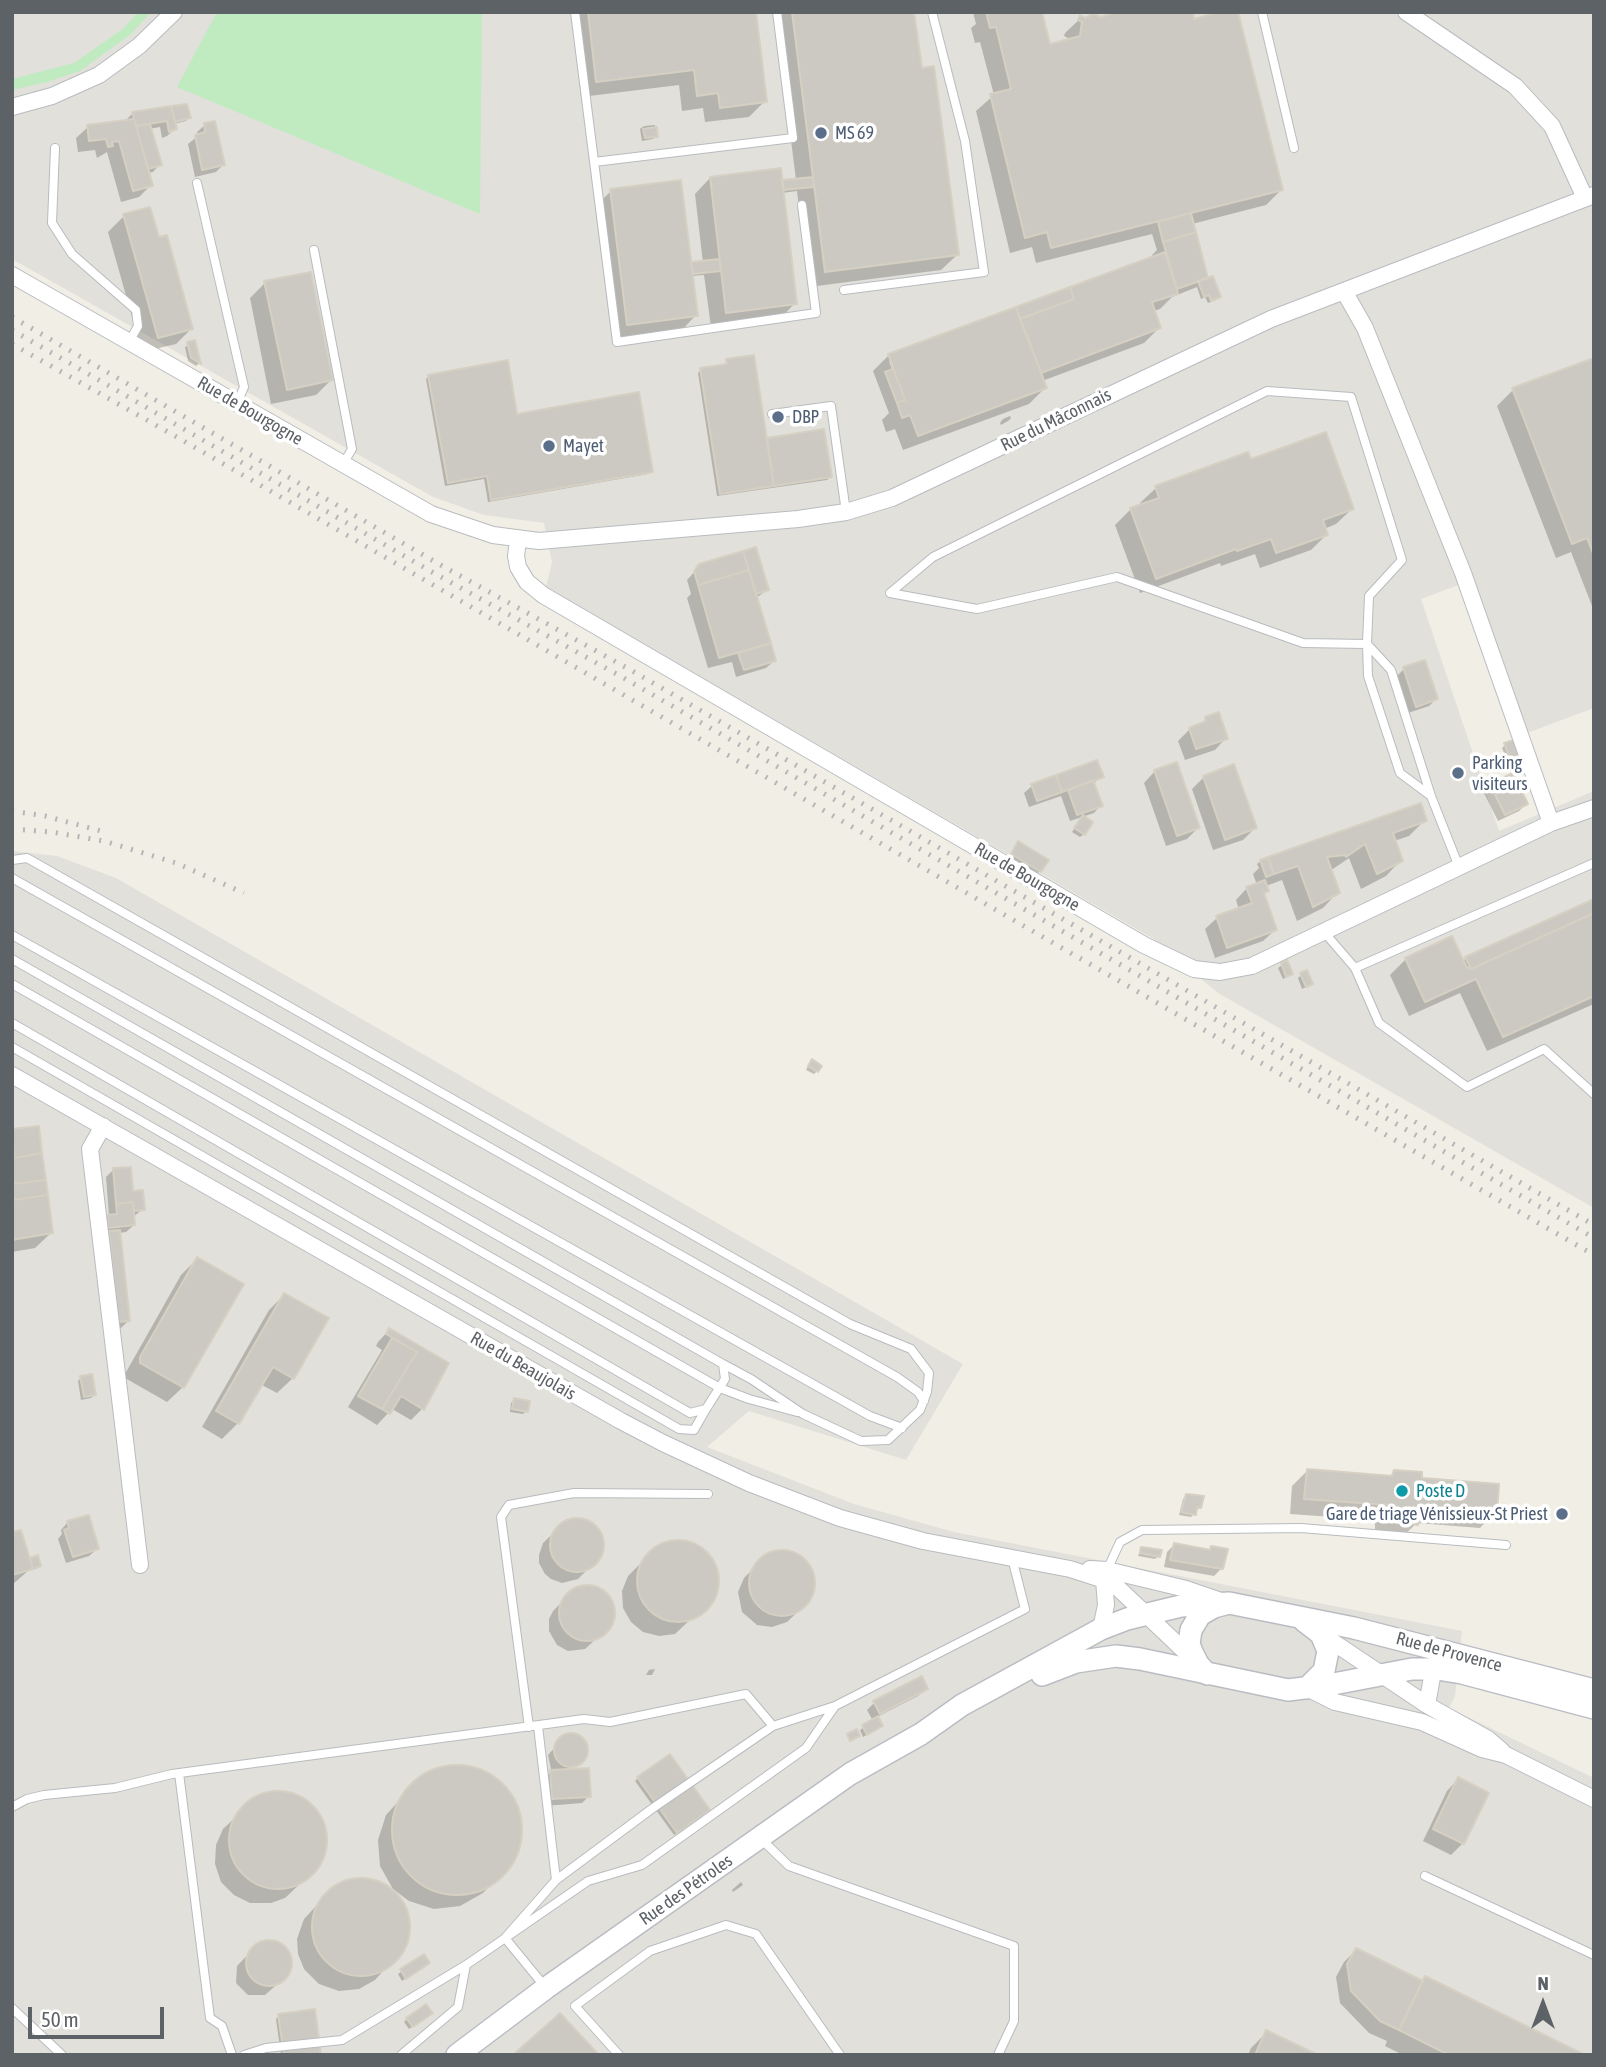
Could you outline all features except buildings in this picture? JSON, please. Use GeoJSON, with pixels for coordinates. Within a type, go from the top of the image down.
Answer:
{"type":"FeatureCollection","features":[{"type":"Feature","properties":{"kind":"main road","name":"Rue des Pétroles"},"geometry":{"type":"LineString","coordinates":[[457,2055],[546,1988],[850,1774],[920,1734],[962,1705],[1101,1629],[1144,1614],[1181,1606],[1229,1604]]}},
{"type":"Feature","properties":{"kind":"main road","name":"Rue de Provence"},"geometry":{"type":"LineString","coordinates":[[1229,1604],[1354,1628],[1594,1690]]}},
{"type":"Feature","properties":{"kind":"main road"},"geometry":{"type":"LineString","coordinates":[[1202,1669],[1189,1644],[1195,1621],[1214,1607],[1229,1604]]}},
{"type":"Feature","properties":{"kind":"main road","name":"Rue de Provence"},"geometry":{"type":"LineString","coordinates":[[1303,1620],[1321,1634]]}},
{"type":"Feature","properties":{"kind":"main road"},"geometry":{"type":"LineString","coordinates":[[1307,1688],[1320,1677],[1327,1662],[1328,1651],[1321,1634]]}},
{"type":"Feature","properties":{"kind":"main road","name":"Rue des Pétroles"},"geometry":{"type":"LineString","coordinates":[[920,1734],[1076,1662],[1116,1656],[1202,1669]]}},
{"type":"Feature","properties":{"kind":"main road","name":"Rue de Provence"},"geometry":{"type":"LineString","coordinates":[[1202,1669],[1288,1690],[1412,1669],[1437,1669],[1462,1673],[1594,1708]]}},
{"type":"Feature","properties":{"kind":"street"},"geometry":{"type":"LineString","coordinates":[[12,107],[52,96],[99,75],[139,46],[174,12]]}},
{"type":"Feature","properties":{"kind":"street"},"geometry":{"type":"LineString","coordinates":[[1406,12],[1515,86],[1552,126],[1589,196]]}},
{"type":"Feature","properties":{"kind":"street","name":"Rue du Mâconnais"},"geometry":{"type":"LineString","coordinates":[[493,535],[539,541],[798,519],[846,512],[892,498],[1258,324],[1589,196]]}},
{"type":"Feature","properties":{"kind":"street","name":"Rue de Bourgogne"},"geometry":{"type":"LineString","coordinates":[[12,275],[431,514],[493,535]]}},
{"type":"Feature","properties":{"kind":"street"},"geometry":{"type":"LineString","coordinates":[[1344,291],[1365,328],[1463,573],[1551,823]]}},
{"type":"Feature","properties":{"kind":"street","name":"Rue de Bourgogne"},"geometry":{"type":"LineString","coordinates":[[518,540],[518,567],[527,582],[543,594],[1156,951],[1194,969],[1220,972],[1252,966],[1551,823],[1594,808]]}},
{"type":"Feature","properties":{"kind":"street","name":"Rue du Beaujolais"},"geometry":{"type":"LineString","coordinates":[[12,1075],[621,1422],[759,1487],[841,1518],[923,1541],[1186,1589],[1229,1604]]}},
{"type":"Feature","properties":{"kind":"street"},"geometry":{"type":"LineString","coordinates":[[103,1126],[90,1149],[140,1565]]}},
{"type":"Feature","properties":{"kind":"street"},"geometry":{"type":"LineString","coordinates":[[1101,1629],[1106,1605],[1105,1575]]}},
{"type":"Feature","properties":{"kind":"street","name":"Rue du Beaujolais"},"geometry":{"type":"LineString","coordinates":[[1105,1575],[1202,1669]]}},
{"type":"Feature","properties":{"kind":"street"},"geometry":{"type":"LineString","coordinates":[[1321,1634],[1427,1705],[1488,1739],[1506,1755]]}},
{"type":"Feature","properties":{"kind":"street"},"geometry":{"type":"LineString","coordinates":[[1427,1705],[1432,1677],[1437,1669]]}},
{"type":"Feature","properties":{"kind":"street"},"geometry":{"type":"LineString","coordinates":[[1307,1688],[1335,1702],[1422,1722],[1482,1749],[1506,1755],[1594,1800]]}},
{"type":"Feature","properties":{"kind":"lane"},"geometry":{"type":"LineString","coordinates":[[576,12],[617,342],[816,313],[802,205]]}},
{"type":"Feature","properties":{"kind":"lane"},"geometry":{"type":"LineString","coordinates":[[594,162],[793,138],[777,12]]}},
{"type":"Feature","properties":{"kind":"lane"},"geometry":{"type":"LineString","coordinates":[[844,290],[984,272],[965,141],[932,12]]}},
{"type":"Feature","properties":{"kind":"lane"},"geometry":{"type":"LineString","coordinates":[[1262,12],[1294,148]]}},
{"type":"Feature","properties":{"kind":"lane"},"geometry":{"type":"LineString","coordinates":[[55,148],[52,223],[72,254],[136,310],[138,326],[129,342]]}},
{"type":"Feature","properties":{"kind":"lane"},"geometry":{"type":"LineString","coordinates":[[197,183],[244,387],[237,403]]}},
{"type":"Feature","properties":{"kind":"lane"},"geometry":{"type":"LineString","coordinates":[[314,250],[352,449],[343,464]]}},
{"type":"Feature","properties":{"kind":"lane"},"geometry":{"type":"LineString","coordinates":[[1431,796],[1401,773],[1368,676],[1367,643],[1368,596],[1402,560],[1351,397],[1267,391],[933,557],[890,593],[977,609],[1117,577],[1304,643],[1367,643],[1391,670],[1431,796],[1459,867]]}},
{"type":"Feature","properties":{"kind":"lane"},"geometry":{"type":"LineString","coordinates":[[772,414],[831,406],[846,512]]}},
{"type":"Feature","properties":{"kind":"lane"},"geometry":{"type":"LineString","coordinates":[[12,860],[27,858],[850,1324],[911,1349],[929,1373],[927,1392],[920,1410],[888,1440],[861,1441],[803,1414],[751,1379],[12,959]]}},
{"type":"Feature","properties":{"kind":"lane"},"geometry":{"type":"LineString","coordinates":[[1355,968],[1594,863]]}},
{"type":"Feature","properties":{"kind":"lane"},"geometry":{"type":"LineString","coordinates":[[12,878],[897,1377],[918,1392],[924,1401]]}},
{"type":"Feature","properties":{"kind":"lane"},"geometry":{"type":"LineString","coordinates":[[1324,932],[1355,968],[1379,1023],[1466,1087],[1544,1049],[1594,1094]]}},
{"type":"Feature","properties":{"kind":"lane"},"geometry":{"type":"LineString","coordinates":[[12,935],[870,1416],[902,1428]]}},
{"type":"Feature","properties":{"kind":"lane"},"geometry":{"type":"LineString","coordinates":[[12,984],[720,1388],[803,1414]]}},
{"type":"Feature","properties":{"kind":"lane"},"geometry":{"type":"LineString","coordinates":[[12,1023],[690,1413],[706,1409]]}},
{"type":"Feature","properties":{"kind":"lane"},"geometry":{"type":"LineString","coordinates":[[12,1047],[680,1429],[694,1430],[725,1379],[723,1364]]}},
{"type":"Feature","properties":{"kind":"lane"},"geometry":{"type":"LineString","coordinates":[[556,1880],[501,1517],[509,1505],[574,1493],[708,1494]]}},
{"type":"Feature","properties":{"kind":"lane"},"geometry":{"type":"LineString","coordinates":[[1105,1575],[1120,1542],[1142,1530],[1301,1528],[1506,1545]]}},
{"type":"Feature","properties":{"kind":"lane"},"geometry":{"type":"LineString","coordinates":[[505,1938],[556,1880],[653,1808],[773,1726],[835,1706],[1025,1609],[1012,1558]]}},
{"type":"Feature","properties":{"kind":"lane"},"geometry":{"type":"LineString","coordinates":[[12,1807],[27,1799],[44,1795],[115,1787],[179,1773],[584,1719],[610,1722],[746,1694],[773,1726]]}},
{"type":"Feature","properties":{"kind":"lane"},"geometry":{"type":"LineString","coordinates":[[244,2055],[266,2048],[342,2040],[466,1965],[588,1881],[642,1865],[806,1748],[835,1706]]}},
{"type":"Feature","properties":{"kind":"lane"},"geometry":{"type":"LineString","coordinates":[[179,1773],[210,2018],[222,2026],[232,2055]]}},
{"type":"Feature","properties":{"kind":"lane"},"geometry":{"type":"LineString","coordinates":[[760,1838],[789,1866],[1014,1947],[1014,2021],[998,2055]]}},
{"type":"Feature","properties":{"kind":"lane"},"geometry":{"type":"LineString","coordinates":[[1425,1876],[1594,1955]]}},
{"type":"Feature","properties":{"kind":"lane"},"geometry":{"type":"LineString","coordinates":[[619,2055],[575,2006],[650,1951],[726,1925],[756,1934],[840,2055]]}},
{"type":"Feature","properties":{"kind":"lane"},"geometry":{"type":"LineString","coordinates":[[505,1938],[546,1988]]}},
{"type":"Feature","properties":{"kind":"lane"},"geometry":{"type":"LineString","coordinates":[[401,2055],[457,2007],[466,1965]]}},
{"type":"Feature","properties":{"kind":"lane"},"geometry":{"type":"LineString","coordinates":[[12,2008],[62,2055]]}},
{"type":"Feature","properties":{"kind":"shaded area"},"geometry":{"type":"Polygon","coordinates":[[[12,12],[1594,12],[1594,708],[1516,737],[1461,584],[1421,599],[1499,831],[1594,791],[1594,1208],[1218,993],[1152,938],[546,587],[552,562],[544,523],[484,515],[433,497],[12,259],[12,12]]]}},
{"type":"Feature","properties":{"kind":"shaded area"},"geometry":{"type":"Polygon","coordinates":[[[12,851],[57,856],[116,878],[963,1364],[906,1460],[749,1411],[707,1447],[854,1504],[954,1532],[1462,1631],[1455,1696],[1449,1708],[1594,1778],[1594,2055],[12,2055],[12,851]]]}},
{"type":"Feature","properties":{"kind":"green space"},"geometry":{"type":"Polygon","coordinates":[[[138,12],[151,12],[131,34],[80,71],[12,90],[12,79],[74,63],[124,28],[138,12]]]}},
{"type":"Feature","properties":{"kind":"green space"},"geometry":{"type":"Polygon","coordinates":[[[217,12],[482,12],[480,214],[177,87],[217,12]]]}},
{"type":"Feature","properties":{"kind":"railway"},"geometry":{"type":"LineString","coordinates":[[12,317],[1594,1225]]}},
{"type":"Feature","properties":{"kind":"railway"},"geometry":{"type":"LineString","coordinates":[[12,330],[432,572],[622,677],[1594,1238]]}},
{"type":"Feature","properties":{"kind":"railway"},"geometry":{"type":"LineString","coordinates":[[12,344],[1594,1255]]}},
{"type":"Feature","properties":{"kind":"railway"},"geometry":{"type":"LineString","coordinates":[[12,811],[45,816],[101,831]]}},
{"type":"Feature","properties":{"kind":"railway"},"geometry":{"type":"LineString","coordinates":[[12,829],[104,841],[176,863],[244,893]]}},
{"type":"Feature","properties":{"kind":"place","name":"MS 69"},"geometry":{"type":"Point","coordinates":[821,133]}},
{"type":"Feature","properties":{"kind":"place","name":"DBP"},"geometry":{"type":"Point","coordinates":[778,417]}},
{"type":"Feature","properties":{"kind":"place","name":"Mayet"},"geometry":{"type":"Point","coordinates":[549,446]}},
{"type":"Feature","properties":{"kind":"place","name":"Parking visiteurs"},"geometry":{"type":"Point","coordinates":[1458,773]}},
{"type":"Feature","properties":{"kind":"place","name":"Poste D"},"geometry":{"type":"Point","coordinates":[1402,1491]}},
{"type":"Feature","properties":{"kind":"place","name":"Gare de triage Vénissieux-St Priest"},"geometry":{"type":"Point","coordinates":[1562,1514]}}]}
